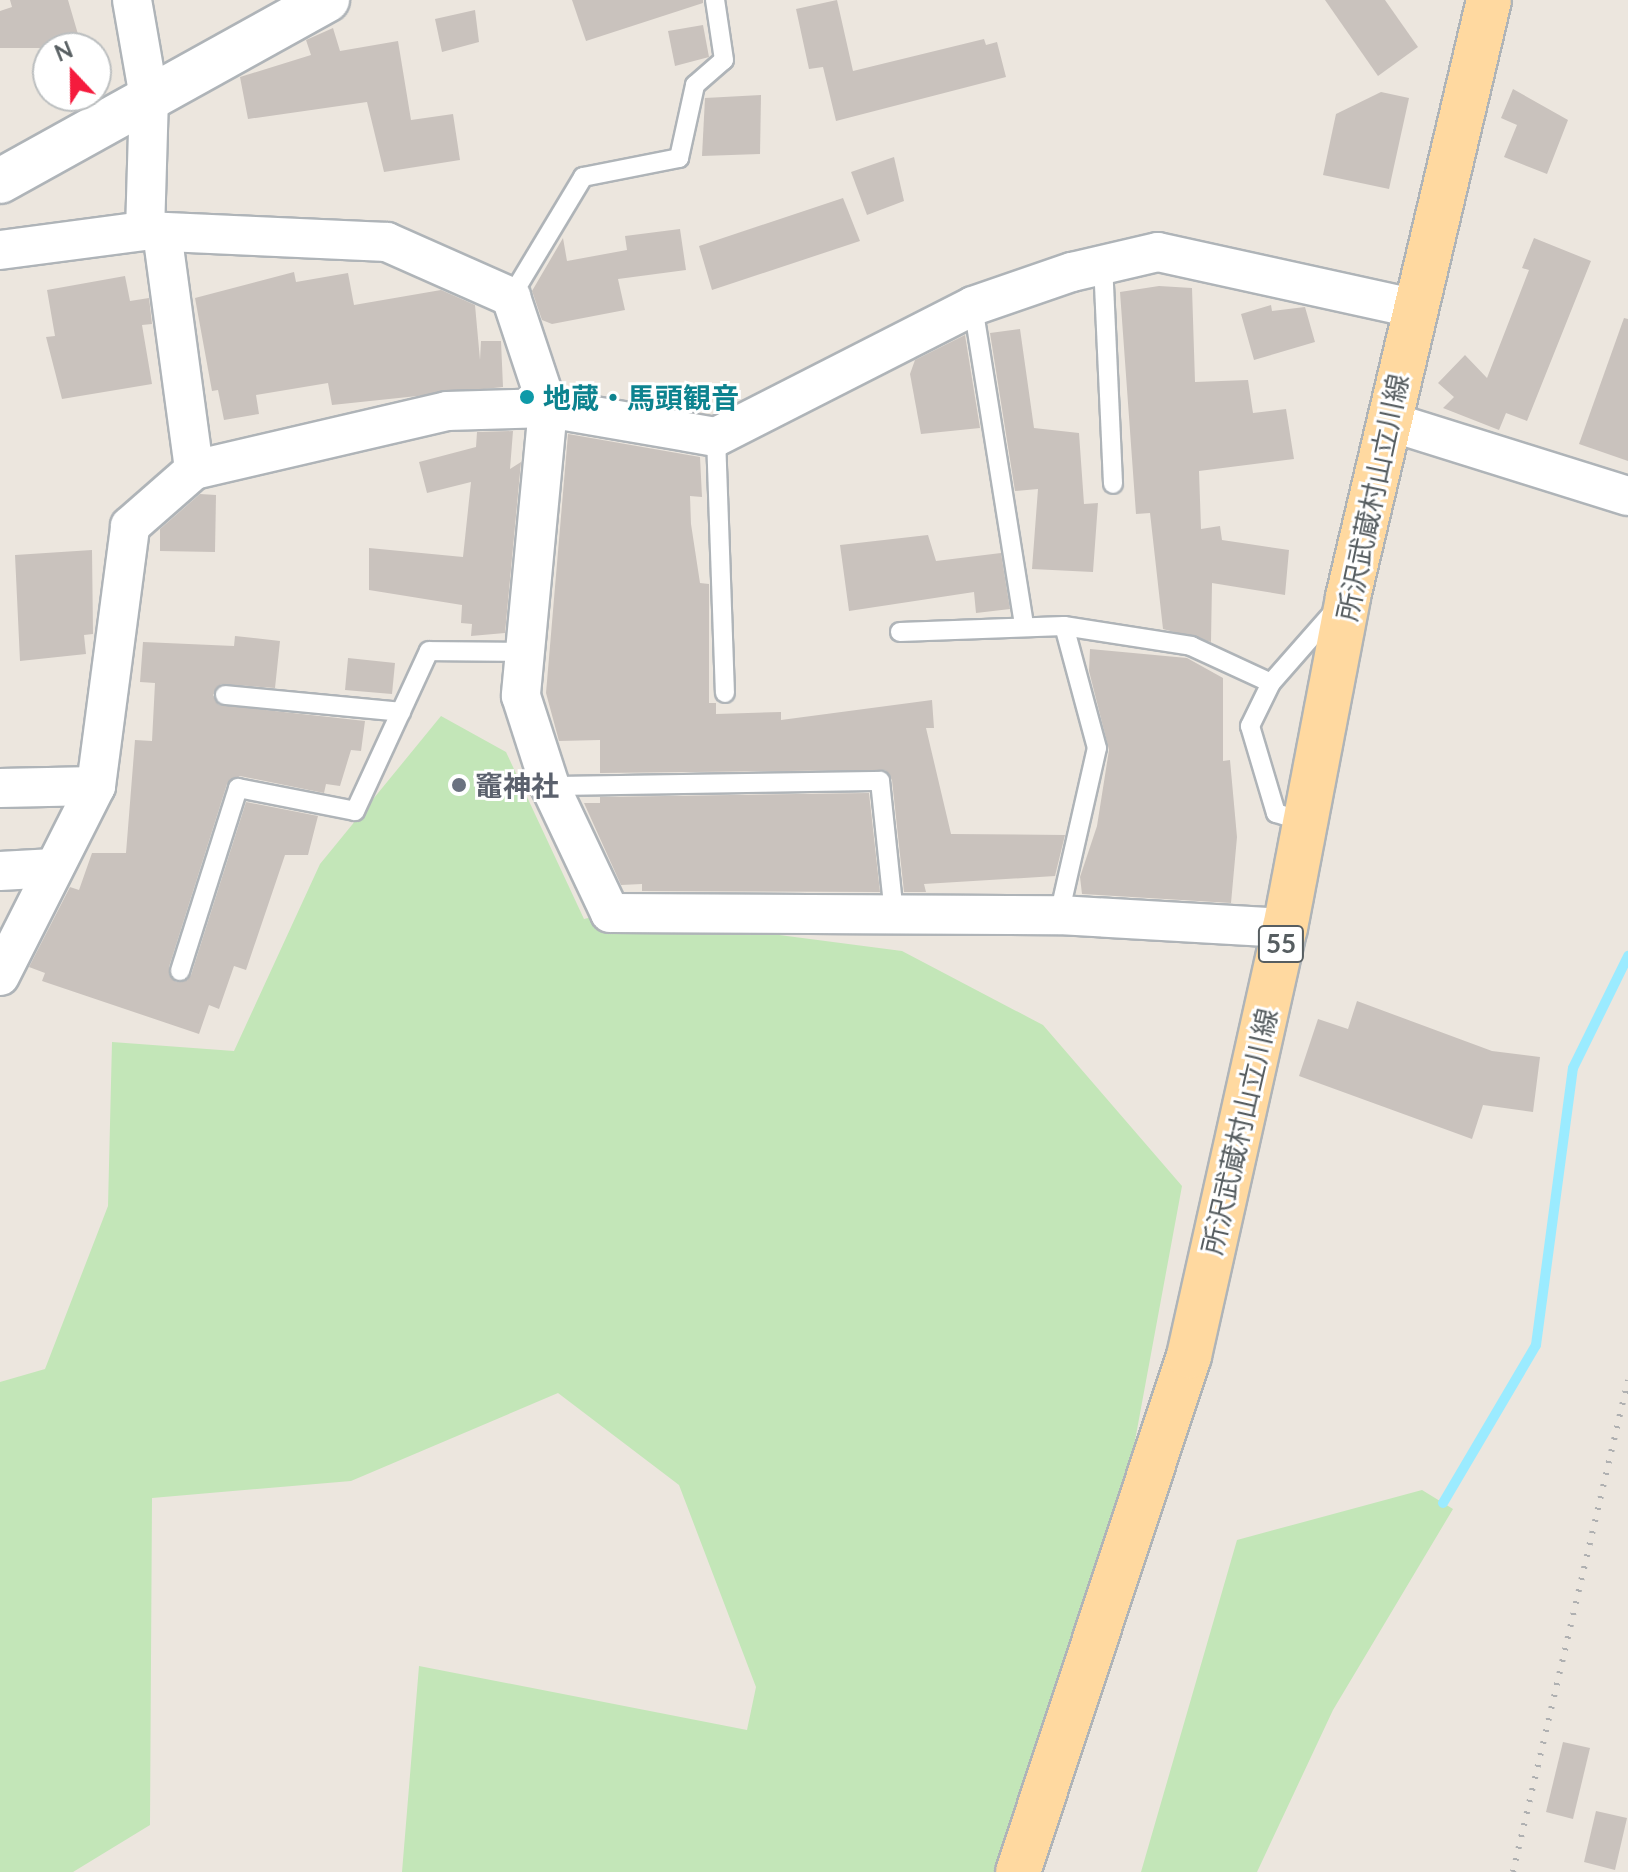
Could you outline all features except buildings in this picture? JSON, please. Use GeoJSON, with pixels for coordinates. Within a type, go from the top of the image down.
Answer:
{"type":"FeatureCollection","features":[{"type":"Feature","properties":{"kind":"main road","name":"所沢武蔵村山立川線"},"geometry":{"type":"LineString","coordinates":[[1018,1872],[1189,1356],[1285,928],[1348,597],[1413,308],[1489,0]]}},
{"type":"Feature","properties":{"kind":"street"},"geometry":{"type":"LineString","coordinates":[[132,0],[149,97],[153,232],[194,470]]}},
{"type":"Feature","properties":{"kind":"street"},"geometry":{"type":"LineString","coordinates":[[0,181],[327,0]]}},
{"type":"Feature","properties":{"kind":"street"},"geometry":{"type":"LineString","coordinates":[[0,250],[153,232],[387,242],[511,297],[548,408],[521,696],[550,786],[610,913],[1059,915],[1285,928]]}},
{"type":"Feature","properties":{"kind":"street"},"geometry":{"type":"LineString","coordinates":[[0,976],[96,786],[130,526],[194,470],[447,411],[548,408],[716,437],[973,306],[1103,263],[1158,252],[1413,308]]}},
{"type":"Feature","properties":{"kind":"street"},"geometry":{"type":"LineString","coordinates":[[1388,421],[1628,496]]}},
{"type":"Feature","properties":{"kind":"street"},"geometry":{"type":"LineString","coordinates":[[0,788],[96,786]]}},
{"type":"Feature","properties":{"kind":"street"},"geometry":{"type":"LineString","coordinates":[[0,871],[54,868]]}},
{"type":"Feature","properties":{"kind":"lane"},"geometry":{"type":"LineString","coordinates":[[511,297],[583,177],[679,158],[695,85],[724,60],[715,0]]}},
{"type":"Feature","properties":{"kind":"lane"},"geometry":{"type":"LineString","coordinates":[[1103,263],[1113,484]]}},
{"type":"Feature","properties":{"kind":"lane"},"geometry":{"type":"LineString","coordinates":[[973,306],[1024,623]]}},
{"type":"Feature","properties":{"kind":"lane"},"geometry":{"type":"LineString","coordinates":[[716,437],[725,693]]}},
{"type":"Feature","properties":{"kind":"lane"},"geometry":{"type":"LineString","coordinates":[[1305,822],[1276,813],[1250,726],[1271,683],[1348,597]]}},
{"type":"Feature","properties":{"kind":"lane"},"geometry":{"type":"LineString","coordinates":[[900,632],[1024,623],[1064,626],[1191,646],[1271,683]]}},
{"type":"Feature","properties":{"kind":"lane"},"geometry":{"type":"LineString","coordinates":[[1059,915],[1097,748],[1064,626]]}},
{"type":"Feature","properties":{"kind":"lane"},"geometry":{"type":"LineString","coordinates":[[180,971],[238,788],[355,811],[429,651],[523,652]]}},
{"type":"Feature","properties":{"kind":"lane"},"geometry":{"type":"LineString","coordinates":[[225,695],[401,712]]}},
{"type":"Feature","properties":{"kind":"lane"},"geometry":{"type":"LineString","coordinates":[[550,786],[880,781],[894,915]]}},
{"type":"Feature","properties":{"kind":"green space"},"geometry":{"type":"Polygon","coordinates":[[[441,716],[506,752],[584,919],[610,913],[902,951],[1043,1025],[1182,1186],[1129,1473],[996,1872],[402,1872],[419,1666],[747,1730],[756,1687],[679,1485],[558,1393],[351,1481],[152,1498],[150,1825],[73,1872],[0,1872],[0,1382],[45,1369],[108,1206],[112,1042],[234,1051],[320,864],[441,716]]]}},
{"type":"Feature","properties":{"kind":"green space"},"geometry":{"type":"Polygon","coordinates":[[[1422,1490],[1453,1509],[1333,1710],[1257,1872],[1141,1872],[1237,1540],[1422,1490]]]}},
{"type":"Feature","properties":{"kind":"waterway"},"geometry":{"type":"LineString","coordinates":[[1443,1503],[1536,1345],[1573,1068],[1628,956]]}},
{"type":"Feature","properties":{"kind":"railway"},"geometry":{"type":"LineString","coordinates":[[1513,1872],[1628,1380]]}},
{"type":"Feature","properties":{"kind":"place","name":"地蔵・馬頭観音"},"geometry":{"type":"Point","coordinates":[527,397]}},
{"type":"Feature","properties":{"kind":"place","name":"竈神社"},"geometry":{"type":"Point","coordinates":[459,785]}}]}
